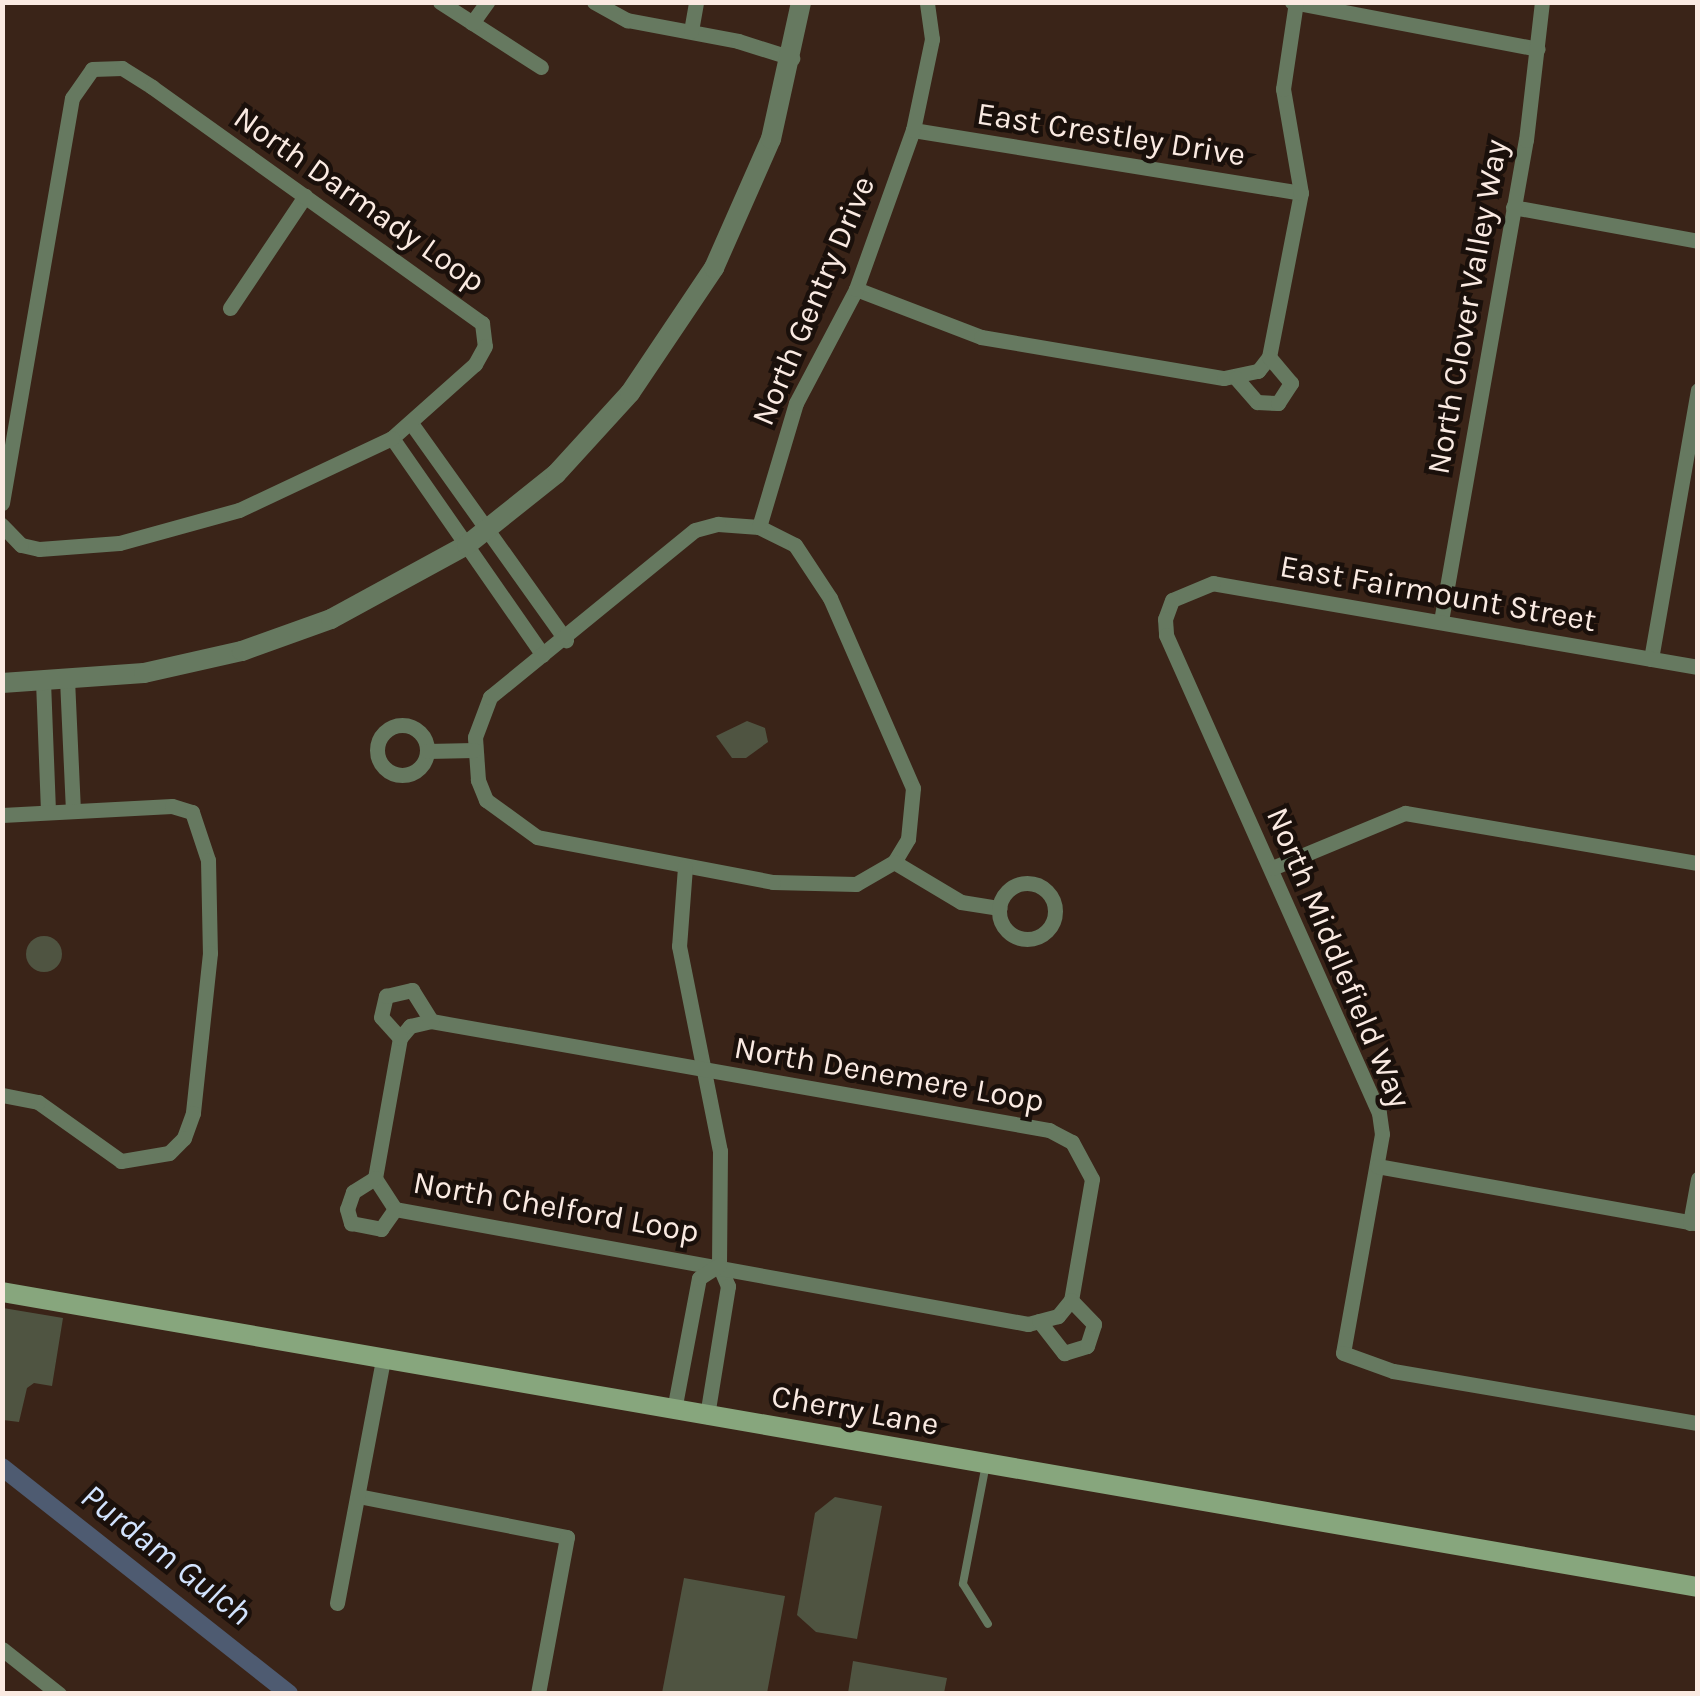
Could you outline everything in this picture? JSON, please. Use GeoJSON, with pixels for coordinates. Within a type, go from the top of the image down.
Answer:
{"type":"FeatureCollection","features":[{"type":"Feature","properties":{"kind":"main road","name":"Cherry Lane"},"geometry":{"type":"LineString","coordinates":[[2,1292],[1698,1587]]}},
{"type":"Feature","properties":{"kind":"street"},"geometry":{"type":"LineString","coordinates":[[440,2],[541,67]]}},
{"type":"Feature","properties":{"kind":"street"},"geometry":{"type":"LineString","coordinates":[[472,23],[487,2]]}},
{"type":"Feature","properties":{"kind":"street"},"geometry":{"type":"LineString","coordinates":[[594,2],[627,20],[691,31],[792,58]]}},
{"type":"Feature","properties":{"kind":"street"},"geometry":{"type":"LineString","coordinates":[[691,31],[696,2]]}},
{"type":"Feature","properties":{"kind":"street"},"geometry":{"type":"LineString","coordinates":[[2,683],[144,672],[242,651],[331,620],[466,545],[556,474],[630,393],[688,314],[747,202],[792,58],[801,2]]}},
{"type":"Feature","properties":{"kind":"street","name":"North Gentry Drive"},"geometry":{"type":"LineString","coordinates":[[759,527],[796,403],[856,289],[913,130],[932,39],[927,2]]}},
{"type":"Feature","properties":{"kind":"street","name":"North Clover Valley Way"},"geometry":{"type":"LineString","coordinates":[[1441,620],[1513,207],[1542,2]]}},
{"type":"Feature","properties":{"kind":"street"},"geometry":{"type":"LineString","coordinates":[[856,289],[981,337],[1236,378],[1258,371],[1269,357],[1300,194],[1283,89],[1294,3],[1538,49]]}},
{"type":"Feature","properties":{"kind":"street","name":"North Darmady Loop"},"geometry":{"type":"LineString","coordinates":[[2,504],[78,83],[92,69],[122,68],[482,323],[486,346],[476,364],[392,438],[239,510],[177,530],[38,549],[21,545],[2,525]]}},
{"type":"Feature","properties":{"kind":"street","name":"East Crestley Drive"},"geometry":{"type":"LineString","coordinates":[[913,130],[1300,194]]}},
{"type":"Feature","properties":{"kind":"street"},"geometry":{"type":"LineString","coordinates":[[230,308],[306,196]]}},
{"type":"Feature","properties":{"kind":"street"},"geometry":{"type":"LineString","coordinates":[[1513,207],[1698,240]]}},
{"type":"Feature","properties":{"kind":"street"},"geometry":{"type":"LineString","coordinates":[[1236,378],[1257,402],[1278,403],[1291,382],[1269,357]]}},
{"type":"Feature","properties":{"kind":"street"},"geometry":{"type":"LineString","coordinates":[[1651,659],[1691,460],[1698,390]]}},
{"type":"Feature","properties":{"kind":"street"},"geometry":{"type":"LineString","coordinates":[[411,423],[566,640]]}},
{"type":"Feature","properties":{"kind":"street"},"geometry":{"type":"LineString","coordinates":[[392,438],[543,655]]}},
{"type":"Feature","properties":{"kind":"street"},"geometry":{"type":"LineString","coordinates":[[759,527],[795,544],[814,570],[914,788],[914,818],[894,862],[838,888],[686,867],[537,837],[513,826],[486,800],[474,750],[490,698],[566,640],[695,530],[759,527]]}},
{"type":"Feature","properties":{"kind":"street","name":"East Fairmount Street"},"geometry":{"type":"LineString","coordinates":[[1172,600],[1213,583],[1698,667]]}},
{"type":"Feature","properties":{"kind":"street","name":"North Middlefield Way"},"geometry":{"type":"LineString","coordinates":[[1172,600],[1166,636],[1379,1113],[1377,1166],[1343,1353],[1394,1371],[1698,1423]]}},
{"type":"Feature","properties":{"kind":"street"},"geometry":{"type":"LineString","coordinates":[[66,679],[72,811]]}},
{"type":"Feature","properties":{"kind":"street"},"geometry":{"type":"LineString","coordinates":[[43,681],[48,812]]}},
{"type":"Feature","properties":{"kind":"street"},"geometry":{"type":"LineString","coordinates":[[427,752],[474,750]]}},
{"type":"Feature","properties":{"kind":"street"},"geometry":{"type":"LineString","coordinates":[[2,814],[172,806],[192,812],[202,835],[210,954],[193,1113],[184,1138],[169,1153],[121,1162],[38,1102],[2,1095]]}},
{"type":"Feature","properties":{"kind":"street"},"geometry":{"type":"LineString","coordinates":[[1272,868],[1405,813],[1698,864]]}},
{"type":"Feature","properties":{"kind":"street"},"geometry":{"type":"LineString","coordinates":[[894,862],[961,902],[1000,908]]}},
{"type":"Feature","properties":{"kind":"street"},"geometry":{"type":"LineString","coordinates":[[686,867],[680,946],[720,1151],[719,1265],[728,1286],[707,1416]]}},
{"type":"Feature","properties":{"kind":"street"},"geometry":{"type":"LineString","coordinates":[[431,1021],[412,990],[386,996],[380,1016],[400,1038],[410,1026],[431,1021],[703,1070]]}},
{"type":"Feature","properties":{"kind":"street","name":"North Chelford Loop"},"geometry":{"type":"LineString","coordinates":[[400,1038],[376,1178],[396,1209],[719,1265]]}},
{"type":"Feature","properties":{"kind":"street","name":"North Denemere Loop"},"geometry":{"type":"LineString","coordinates":[[703,1070],[1049,1130],[1072,1142],[1092,1179],[1071,1300]]}},
{"type":"Feature","properties":{"kind":"street"},"geometry":{"type":"LineString","coordinates":[[1377,1166],[1694,1224],[1698,1179]]}},
{"type":"Feature","properties":{"kind":"street"},"geometry":{"type":"LineString","coordinates":[[376,1178],[353,1192],[347,1208],[351,1223],[380,1229],[396,1209]]}},
{"type":"Feature","properties":{"kind":"street"},"geometry":{"type":"LineString","coordinates":[[674,1410],[699,1278],[719,1265],[958,1312],[1040,1321],[1058,1316],[1071,1300],[1094,1324],[1087,1346],[1064,1353],[1040,1321]]}},
{"type":"Feature","properties":{"kind":"street"},"geometry":{"type":"LineString","coordinates":[[338,1603],[383,1360]]}},
{"type":"Feature","properties":{"kind":"street"},"geometry":{"type":"LineString","coordinates":[[358,1496],[567,1537],[538,1694]]}},
{"type":"Feature","properties":{"kind":"street"},"geometry":{"type":"LineString","coordinates":[[2,1648],[59,1694]]}},
{"type":"Feature","properties":{"kind":"lane"},"geometry":{"type":"LineString","coordinates":[[986,1464],[964,1584],[988,1624]]}},
{"type":"Feature","properties":{"kind":"green space"},"geometry":{"type":"Polygon","coordinates":[[[747,721],[765,728],[768,742],[746,758],[732,758],[716,736],[747,721]]]}},
{"type":"Feature","properties":{"kind":"green space"},"geometry":{"type":"Polygon","coordinates":[[[44,936],[57,941],[62,954],[57,967],[44,972],[31,967],[26,954],[31,941],[44,936]]]}},
{"type":"Feature","properties":{"kind":"green space"},"geometry":{"type":"Polygon","coordinates":[[[3,1308],[63,1318],[52,1386],[34,1383],[27,1388],[19,1422],[3,1420],[3,1308]]]}},
{"type":"Feature","properties":{"kind":"green space"},"geometry":{"type":"Polygon","coordinates":[[[835,1497],[882,1506],[857,1639],[816,1632],[797,1615],[815,1513],[835,1497]]]}},
{"type":"Feature","properties":{"kind":"green space"},"geometry":{"type":"Polygon","coordinates":[[[684,1578],[785,1596],[767,1693],[662,1693],[684,1578]]]}},
{"type":"Feature","properties":{"kind":"green space"},"geometry":{"type":"Polygon","coordinates":[[[853,1661],[947,1678],[944,1693],[848,1693],[853,1661]]]}},
{"type":"Feature","properties":{"kind":"waterway","name":"Purdam Gulch"},"geometry":{"type":"LineString","coordinates":[[2,1467],[289,1694]]}}]}
